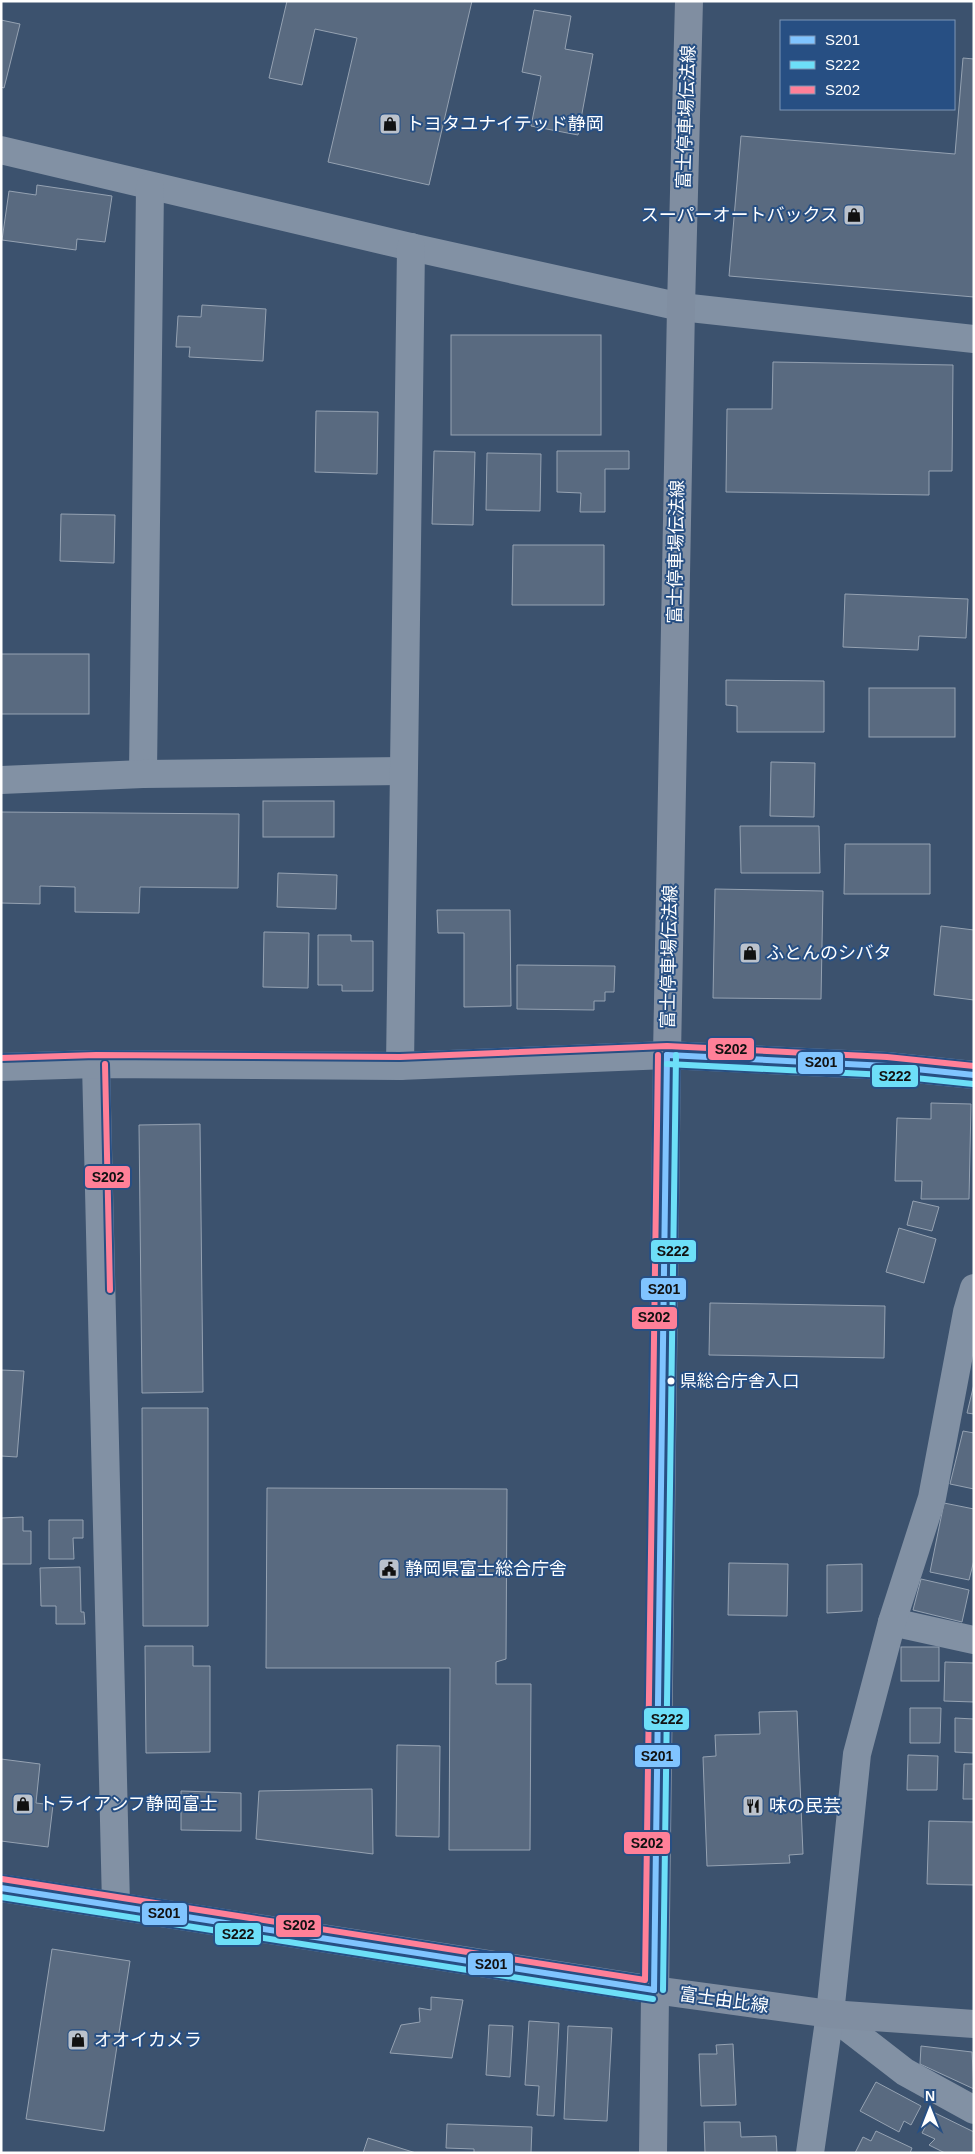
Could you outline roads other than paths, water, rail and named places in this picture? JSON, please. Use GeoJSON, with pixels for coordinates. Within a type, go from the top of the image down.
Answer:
{"type":"FeatureCollection","features":[{"type":"Feature","properties":{"kind":"main road","name":"富士停車場伝法線"},"geometry":{"type":"LineString","coordinates":[[653,2153],[668,1055],[681,307],[689,1]]}},
{"type":"Feature","properties":{"kind":"main road","name":"富士由比線"},"geometry":{"type":"LineString","coordinates":[[1,1888],[654,1990],[830,2014],[974,2024]]}},
{"type":"Feature","properties":{"kind":"street"},"geometry":{"type":"LineString","coordinates":[[1,150],[411,247],[681,307],[974,339]]}},
{"type":"Feature","properties":{"kind":"street"},"geometry":{"type":"LineString","coordinates":[[143,774],[150,186]]}},
{"type":"Feature","properties":{"kind":"street"},"geometry":{"type":"LineString","coordinates":[[400,1066],[411,247]]}},
{"type":"Feature","properties":{"kind":"street"},"geometry":{"type":"LineString","coordinates":[[1,780],[143,774],[403,771]]}},
{"type":"Feature","properties":{"kind":"street"},"geometry":{"type":"LineString","coordinates":[[1,1067],[96,1064],[400,1066],[668,1055],[888,1066],[974,1075]]}},
{"type":"Feature","properties":{"kind":"street"},"geometry":{"type":"LineString","coordinates":[[96,1064],[116,1905]]}},
{"type":"Feature","properties":{"kind":"street"},"geometry":{"type":"LineString","coordinates":[[810,2153],[830,2014],[858,1754],[892,1622],[932,1498],[967,1312],[974,1288]]}},
{"type":"Feature","properties":{"kind":"street"},"geometry":{"type":"LineString","coordinates":[[892,1622],[974,1640]]}},
{"type":"Feature","properties":{"kind":"street"},"geometry":{"type":"LineString","coordinates":[[830,2014],[905,2072],[974,2110]]}},
{"type":"Feature","properties":{"kind":"place","name":"トヨタユナイテッド静岡"},"geometry":{"type":"Point","coordinates":[390,124]}},
{"type":"Feature","properties":{"kind":"place","name":"スーパーオートバックス"},"geometry":{"type":"Point","coordinates":[854,215]}},
{"type":"Feature","properties":{"kind":"place","name":"ふとんのシバタ"},"geometry":{"type":"Point","coordinates":[750,953]}},
{"type":"Feature","properties":{"kind":"place","name":"県総合庁舎入口"},"geometry":{"type":"Point","coordinates":[671,1381]}},
{"type":"Feature","properties":{"kind":"place","name":"静岡県富士総合庁舎"},"geometry":{"type":"Point","coordinates":[389,1569]}},
{"type":"Feature","properties":{"kind":"place","name":"トライアンフ静岡富士"},"geometry":{"type":"Point","coordinates":[23,1804]}},
{"type":"Feature","properties":{"kind":"place","name":"味の民芸"},"geometry":{"type":"Point","coordinates":[753,1806]}},
{"type":"Feature","properties":{"kind":"place","name":"オオイカメラ"},"geometry":{"type":"Point","coordinates":[78,2040]}}]}
